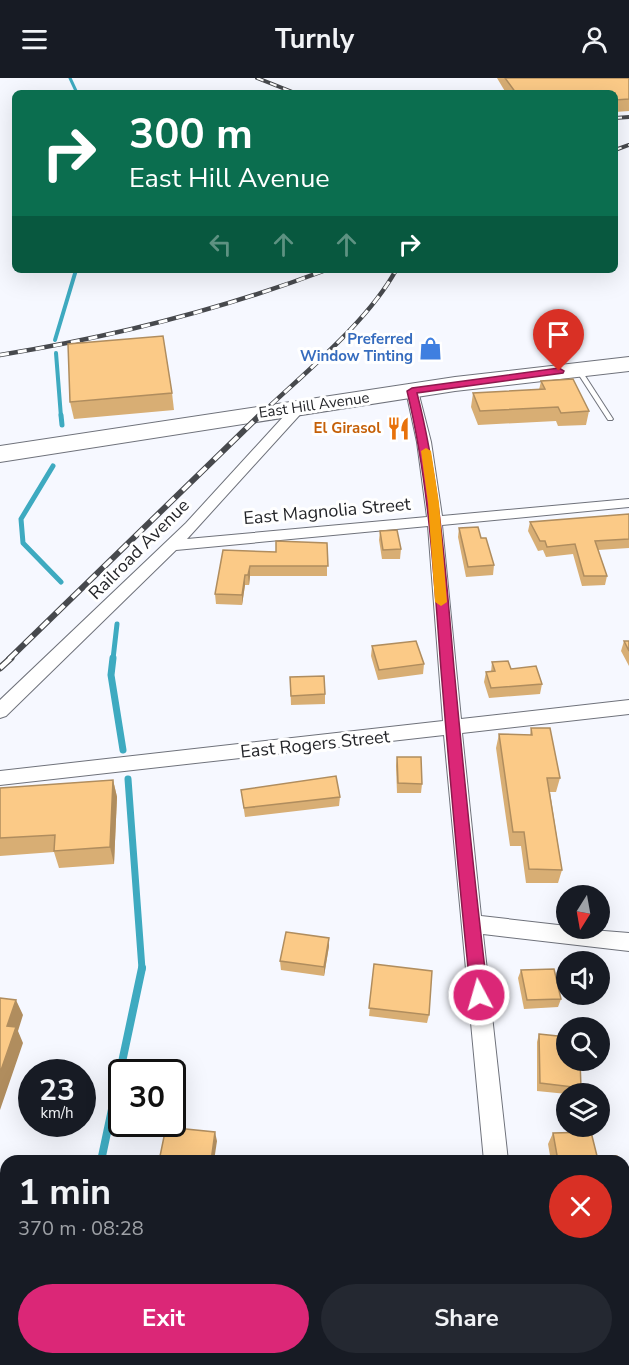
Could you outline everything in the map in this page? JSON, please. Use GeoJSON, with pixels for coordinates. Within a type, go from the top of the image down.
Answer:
{"type":"FeatureCollection","features":[{"type":"Feature","properties":{"kind":"highway","name":"East Hill Avenue"},"geometry":{"type":"LineString","coordinates":[[0,454],[412,391],[629,364]]}},
{"type":"Feature","properties":{"kind":"street"},"geometry":{"type":"LineString","coordinates":[[412,391],[424,442],[434,520],[495,1155]]}},
{"type":"Feature","properties":{"kind":"street","name":"Railroad Avenue"},"geometry":{"type":"LineString","coordinates":[[0,711],[173,545],[260,454],[299,408]]}},
{"type":"Feature","properties":{"kind":"street","name":"East Magnolia Street"},"geometry":{"type":"LineString","coordinates":[[173,545],[629,503]]}},
{"type":"Feature","properties":{"kind":"street","name":"East Rogers Street"},"geometry":{"type":"LineString","coordinates":[[0,778],[629,707]]}},
{"type":"Feature","properties":{"kind":"street"},"geometry":{"type":"LineString","coordinates":[[472,924],[629,942]]}},
{"type":"Feature","properties":{"kind":"lane"},"geometry":{"type":"LineString","coordinates":[[578,369],[610,419]]}},
{"type":"Feature","properties":{"kind":"building"},"geometry":{"type":"Polygon","coordinates":[[[505,78],[629,78],[629,99],[618,100],[618,90],[514,90],[505,78]]]}},
{"type":"Feature","properties":{"kind":"building"},"geometry":{"type":"Polygon","coordinates":[[[163,336],[172,393],[70,402],[68,344],[163,336]]]}},
{"type":"Feature","properties":{"kind":"building"},"geometry":{"type":"Polygon","coordinates":[[[573,379],[589,411],[561,413],[558,407],[480,411],[473,393],[545,389],[541,381],[573,379]]]}},
{"type":"Feature","properties":{"kind":"building"},"geometry":{"type":"Polygon","coordinates":[[[629,514],[629,539],[595,541],[607,576],[584,576],[575,544],[547,547],[545,541],[540,541],[530,522],[629,514]]]}},
{"type":"Feature","properties":{"kind":"building"},"geometry":{"type":"Polygon","coordinates":[[[478,527],[481,538],[486,538],[494,565],[468,567],[459,528],[478,527]]]}},
{"type":"Feature","properties":{"kind":"building"},"geometry":{"type":"Polygon","coordinates":[[[397,530],[401,549],[383,550],[380,531],[397,530]]]}},
{"type":"Feature","properties":{"kind":"building"},"geometry":{"type":"Polygon","coordinates":[[[276,541],[327,543],[328,566],[250,566],[248,575],[245,575],[242,595],[215,594],[223,550],[276,552],[276,541]]]}},
{"type":"Feature","properties":{"kind":"building"},"geometry":{"type":"Polygon","coordinates":[[[416,641],[424,664],[379,670],[372,646],[416,641]]]}},
{"type":"Feature","properties":{"kind":"building"},"geometry":{"type":"Polygon","coordinates":[[[624,641],[629,641],[629,651],[624,641]]]}},
{"type":"Feature","properties":{"kind":"building"},"geometry":{"type":"Polygon","coordinates":[[[508,661],[511,669],[536,666],[542,684],[491,688],[486,672],[495,671],[492,662],[508,661]]]}},
{"type":"Feature","properties":{"kind":"building"},"geometry":{"type":"Polygon","coordinates":[[[324,676],[325,694],[291,696],[290,677],[324,676]]]}},
{"type":"Feature","properties":{"kind":"building"},"geometry":{"type":"Polygon","coordinates":[[[531,728],[550,728],[560,778],[547,778],[562,870],[529,869],[524,832],[513,832],[499,734],[532,735],[531,728]]]}},
{"type":"Feature","properties":{"kind":"building"},"geometry":{"type":"Polygon","coordinates":[[[397,757],[421,757],[422,784],[398,783],[397,757]]]}},
{"type":"Feature","properties":{"kind":"building"},"geometry":{"type":"Polygon","coordinates":[[[336,776],[340,797],[244,808],[241,790],[336,776]]]}},
{"type":"Feature","properties":{"kind":"building"},"geometry":{"type":"Polygon","coordinates":[[[113,780],[110,847],[54,851],[55,835],[0,838],[0,788],[113,780]]]}},
{"type":"Feature","properties":{"kind":"building"},"geometry":{"type":"Polygon","coordinates":[[[286,932],[329,938],[324,967],[280,961],[286,932]]]}},
{"type":"Feature","properties":{"kind":"building"},"geometry":{"type":"Polygon","coordinates":[[[374,964],[432,971],[429,1015],[369,1008],[374,964]]]}},
{"type":"Feature","properties":{"kind":"building"},"geometry":{"type":"Polygon","coordinates":[[[554,969],[556,999],[527,1000],[521,970],[554,969]]]}},
{"type":"Feature","properties":{"kind":"building"},"geometry":{"type":"Polygon","coordinates":[[[0,998],[16,1000],[7,1026],[16,1027],[0,1073],[0,998]]]}},
{"type":"Feature","properties":{"kind":"building"},"geometry":{"type":"Polygon","coordinates":[[[539,1034],[556,1036],[556,1071],[580,1071],[581,1083],[556,1083],[556,1085],[540,1083],[539,1034]]]}},
{"type":"Feature","properties":{"kind":"building"},"geometry":{"type":"Polygon","coordinates":[[[186,1129],[215,1132],[212,1155],[160,1155],[164,1137],[186,1137],[186,1129]]]}},
{"type":"Feature","properties":{"kind":"building"},"geometry":{"type":"Polygon","coordinates":[[[553,1133],[556,1133],[556,1137],[592,1137],[597,1155],[557,1155],[553,1133]]]}},
{"type":"Feature","properties":{"kind":"waterway"},"geometry":{"type":"LineString","coordinates":[[70,78],[76,90]]}},
{"type":"Feature","properties":{"kind":"waterway"},"geometry":{"type":"LineString","coordinates":[[55,340],[75,273]]}},
{"type":"Feature","properties":{"kind":"waterway"},"geometry":{"type":"LineString","coordinates":[[56,353],[61,417]]}},
{"type":"Feature","properties":{"kind":"waterway"},"geometry":{"type":"LineString","coordinates":[[61,415],[62,425]]}},
{"type":"Feature","properties":{"kind":"waterway"},"geometry":{"type":"LineString","coordinates":[[53,466],[21,519],[23,543],[61,582]]}},
{"type":"Feature","properties":{"kind":"waterway"},"geometry":{"type":"LineString","coordinates":[[113,659],[117,624]]}},
{"type":"Feature","properties":{"kind":"waterway"},"geometry":{"type":"LineString","coordinates":[[113,658],[111,675],[123,750]]}},
{"type":"Feature","properties":{"kind":"waterway"},"geometry":{"type":"LineString","coordinates":[[128,779],[142,968]]}},
{"type":"Feature","properties":{"kind":"waterway"},"geometry":{"type":"LineString","coordinates":[[102,1155],[142,968]]}},
{"type":"Feature","properties":{"kind":"railway"},"geometry":{"type":"LineString","coordinates":[[257,78],[287,90]]}},
{"type":"Feature","properties":{"kind":"railway"},"geometry":{"type":"LineString","coordinates":[[618,118],[629,117]]}},
{"type":"Feature","properties":{"kind":"railway"},"geometry":{"type":"LineString","coordinates":[[618,149],[629,145]]}},
{"type":"Feature","properties":{"kind":"railway"},"geometry":{"type":"LineString","coordinates":[[0,355],[83,340],[165,321],[246,298],[317,273]]}},
{"type":"Feature","properties":{"kind":"railway"},"geometry":{"type":"LineString","coordinates":[[258,417],[314,366],[369,309],[394,273]]}},
{"type":"Feature","properties":{"kind":"railway"},"geometry":{"type":"LineString","coordinates":[[9,659],[260,415]]}},
{"type":"Feature","properties":{"kind":"railway"},"geometry":{"type":"LineString","coordinates":[[0,668],[11,658]]}},
{"type":"Feature","properties":{"kind":"slow traffic"},"geometry":{"type":"LineString","coordinates":[[426,451],[433,503],[441,602]]}},
{"type":"Feature","properties":{"kind":"place","name":"Preferred Window Tinting"},"geometry":{"type":"Point","coordinates":[431,348]}},
{"type":"Feature","properties":{"kind":"place","name":"El Girasol"},"geometry":{"type":"Point","coordinates":[399,428]}},
{"type":"Feature","properties":{"kind":"route"},"geometry":{"type":"LineString","coordinates":[[479,995],[463,846],[433,503],[424,442],[412,391],[559,371]]}}]}
